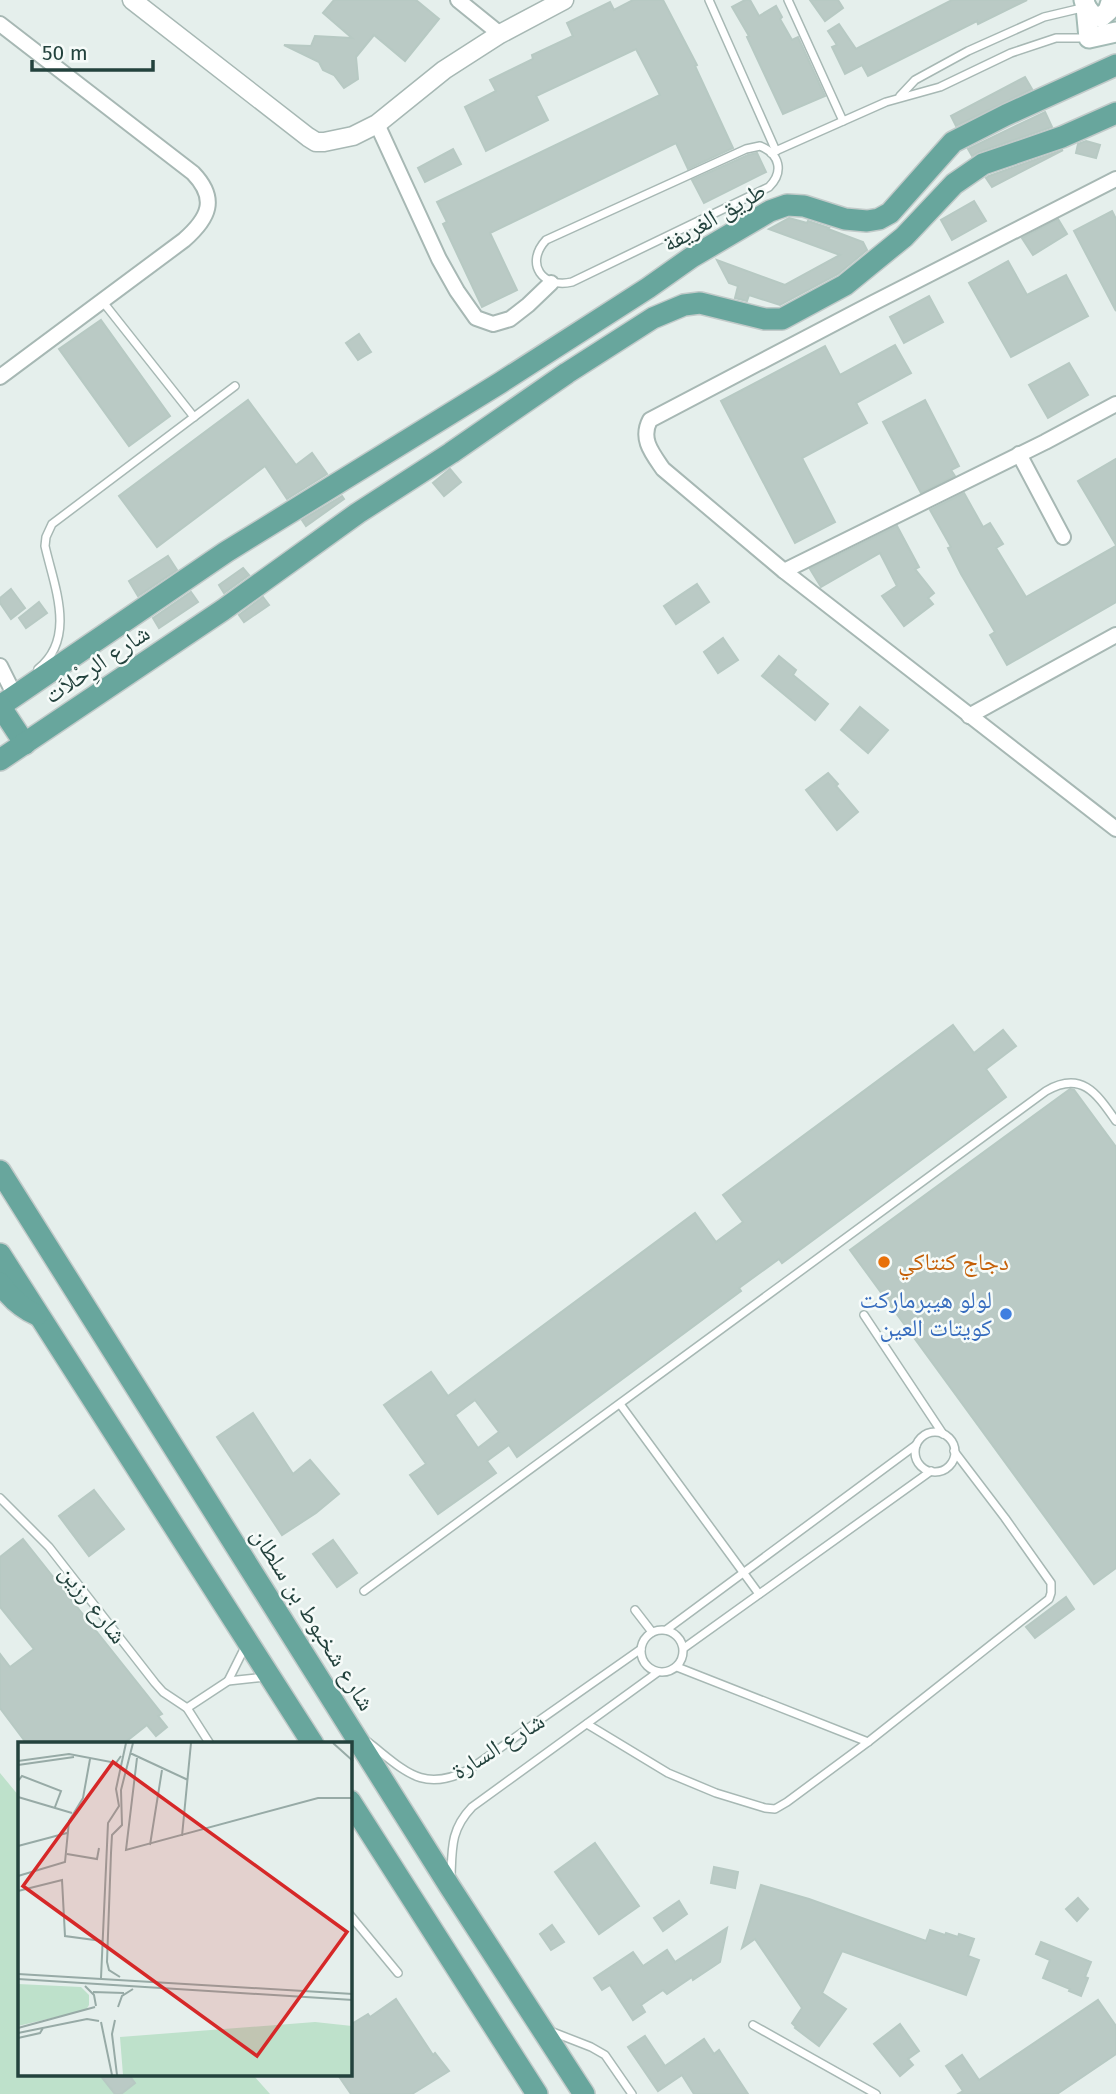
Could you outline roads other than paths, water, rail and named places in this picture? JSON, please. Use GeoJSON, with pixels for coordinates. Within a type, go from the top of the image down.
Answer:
{"type":"FeatureCollection","features":[{"type":"Feature","properties":{"kind":"main road"},"geometry":{"type":"LineString","coordinates":[[1085,4],[1096,18],[1108,11],[1112,4]]}},
{"type":"Feature","properties":{"kind":"main road"},"geometry":{"type":"LineString","coordinates":[[1085,4],[1089,38],[1116,32]]}},
{"type":"Feature","properties":{"kind":"main road","name":"طريق الغريفة"},"geometry":{"type":"LineString","coordinates":[[143,609],[226,552],[500,383],[692,257],[770,211],[787,205],[804,206],[845,219],[879,219],[890,213],[953,142],[1006,114],[1116,65]]}},
{"type":"Feature","properties":{"kind":"main road","name":"شارع الرِحْلاَت"},"geometry":{"type":"LineString","coordinates":[[0,760],[223,610],[358,513],[567,373],[668,310],[700,303],[765,318],[782,319],[845,285],[904,237],[954,184],[983,164],[1052,141],[1116,113]]}},
{"type":"Feature","properties":{"kind":"main road","name":"شارع الرِحْلاَت"},"geometry":{"type":"LineString","coordinates":[[9,695],[143,609]]}},
{"type":"Feature","properties":{"kind":"main road"},"geometry":{"type":"LineString","coordinates":[[9,695],[25,744]]}},
{"type":"Feature","properties":{"kind":"main road","name":"شارع شخبوط بن سلطان"},"geometry":{"type":"LineString","coordinates":[[0,1171],[450,1887],[584,2094]]}},
{"type":"Feature","properties":{"kind":"main road"},"geometry":{"type":"LineString","coordinates":[[0,1254],[312,1742]]}},
{"type":"Feature","properties":{"kind":"main road"},"geometry":{"type":"LineString","coordinates":[[0,1283],[23,1309],[42,1318]]}},
{"type":"Feature","properties":{"kind":"main road"},"geometry":{"type":"LineString","coordinates":[[352,1804],[537,2094]]}},
{"type":"Feature","properties":{"kind":"street"},"geometry":{"type":"LineString","coordinates":[[132,0],[316,142],[353,136],[377,124],[444,70],[500,34],[564,0]]}},
{"type":"Feature","properties":{"kind":"street"},"geometry":{"type":"LineString","coordinates":[[458,0],[500,34]]}},
{"type":"Feature","properties":{"kind":"street"},"geometry":{"type":"LineString","coordinates":[[0,24],[193,173],[204,185],[208,203],[203,219],[195,230],[103,302],[0,377]]}},
{"type":"Feature","properties":{"kind":"street"},"geometry":{"type":"LineString","coordinates":[[377,124],[439,259],[476,318],[493,324],[510,319],[551,283]]}},
{"type":"Feature","properties":{"kind":"street"},"geometry":{"type":"LineString","coordinates":[[1116,179],[650,420],[645,437],[649,449],[663,469],[784,571],[1116,829]]}},
{"type":"Feature","properties":{"kind":"street"},"geometry":{"type":"LineString","coordinates":[[784,571],[1116,404]]}},
{"type":"Feature","properties":{"kind":"street"},"geometry":{"type":"LineString","coordinates":[[1019,454],[1063,537]]}},
{"type":"Feature","properties":{"kind":"street"},"geometry":{"type":"LineString","coordinates":[[970,716],[1116,635]]}},
{"type":"Feature","properties":{"kind":"street"},"geometry":{"type":"LineString","coordinates":[[0,666],[9,695]]}},
{"type":"Feature","properties":{"kind":"lane"},"geometry":{"type":"LineString","coordinates":[[709,0],[773,152],[778,165],[777,179],[769,187],[572,282],[551,283],[540,273],[536,259],[537,252],[546,240],[746,149],[760,146],[773,152],[899,98],[940,87],[1011,53],[1056,38],[1089,38]]}},
{"type":"Feature","properties":{"kind":"lane"},"geometry":{"type":"LineString","coordinates":[[788,0],[843,121]]}},
{"type":"Feature","properties":{"kind":"lane"},"geometry":{"type":"LineString","coordinates":[[899,98],[915,80],[950,60],[1044,17],[1085,4]]}},
{"type":"Feature","properties":{"kind":"lane"},"geometry":{"type":"LineString","coordinates":[[103,302],[194,417]]}},
{"type":"Feature","properties":{"kind":"lane"},"geometry":{"type":"LineString","coordinates":[[27,676],[50,657],[60,630],[60,611],[45,546],[49,529],[57,520],[235,386]]}},
{"type":"Feature","properties":{"kind":"lane"},"geometry":{"type":"LineString","coordinates":[[364,1591],[1057,1085],[1068,1082],[1090,1089],[1116,1121]]}},
{"type":"Feature","properties":{"kind":"lane"},"geometry":{"type":"LineString","coordinates":[[587,1724],[668,1773],[716,1793],[775,1809],[868,1742],[1049,1599],[1052,1592],[1051,1583],[954,1451],[949,1438],[943,1434],[864,1315]]}},
{"type":"Feature","properties":{"kind":"lane"},"geometry":{"type":"LineString","coordinates":[[621,1404],[759,1594]]}},
{"type":"Feature","properties":{"kind":"lane"},"geometry":{"type":"LineString","coordinates":[[931,1471],[684,1648],[677,1667],[658,1672],[645,1663],[641,1649],[652,1632],[666,1630],[916,1445],[924,1435],[930,1432],[943,1434]]}},
{"type":"Feature","properties":{"kind":"lane"},"geometry":{"type":"LineString","coordinates":[[916,1445],[919,1464],[931,1471],[938,1471],[950,1464],[954,1451]]}},
{"type":"Feature","properties":{"kind":"lane","name":"شارع رزين"},"geometry":{"type":"LineString","coordinates":[[0,1498],[49,1548],[155,1683],[187,1709],[208,1742]]}},
{"type":"Feature","properties":{"kind":"lane"},"geometry":{"type":"LineString","coordinates":[[635,1609],[652,1632]]}},
{"type":"Feature","properties":{"kind":"lane"},"geometry":{"type":"LineString","coordinates":[[666,1630],[677,1636],[684,1648]]}},
{"type":"Feature","properties":{"kind":"lane"},"geometry":{"type":"LineString","coordinates":[[228,1681],[247,1640]]}},
{"type":"Feature","properties":{"kind":"lane","name":"شارع السارة"},"geometry":{"type":"LineString","coordinates":[[352,1729],[414,1776],[442,1780],[470,1769],[641,1649]]}},
{"type":"Feature","properties":{"kind":"lane"},"geometry":{"type":"LineString","coordinates":[[677,1667],[868,1742]]}},
{"type":"Feature","properties":{"kind":"lane","name":"شارع السارة"},"geometry":{"type":"LineString","coordinates":[[450,1887],[452,1846],[461,1819],[472,1807],[658,1672]]}},
{"type":"Feature","properties":{"kind":"lane"},"geometry":{"type":"LineString","coordinates":[[187,1709],[228,1681],[256,1676],[270,1677]]}},
{"type":"Feature","properties":{"kind":"lane"},"geometry":{"type":"LineString","coordinates":[[352,1917],[398,1973]]}},
{"type":"Feature","properties":{"kind":"lane"},"geometry":{"type":"LineString","coordinates":[[753,2025],[876,2094]]}},
{"type":"Feature","properties":{"kind":"lane"},"geometry":{"type":"LineString","coordinates":[[540,2027],[591,2046],[605,2055],[632,2094]]}},
{"type":"Feature","properties":{"kind":"place","name":"دجاج كنتاكي"},"geometry":{"type":"Point","coordinates":[884,1262]}},
{"type":"Feature","properties":{"kind":"place","name":"لولو هيبرماركت كويتات العين"},"geometry":{"type":"Point","coordinates":[1006,1314]}}]}
